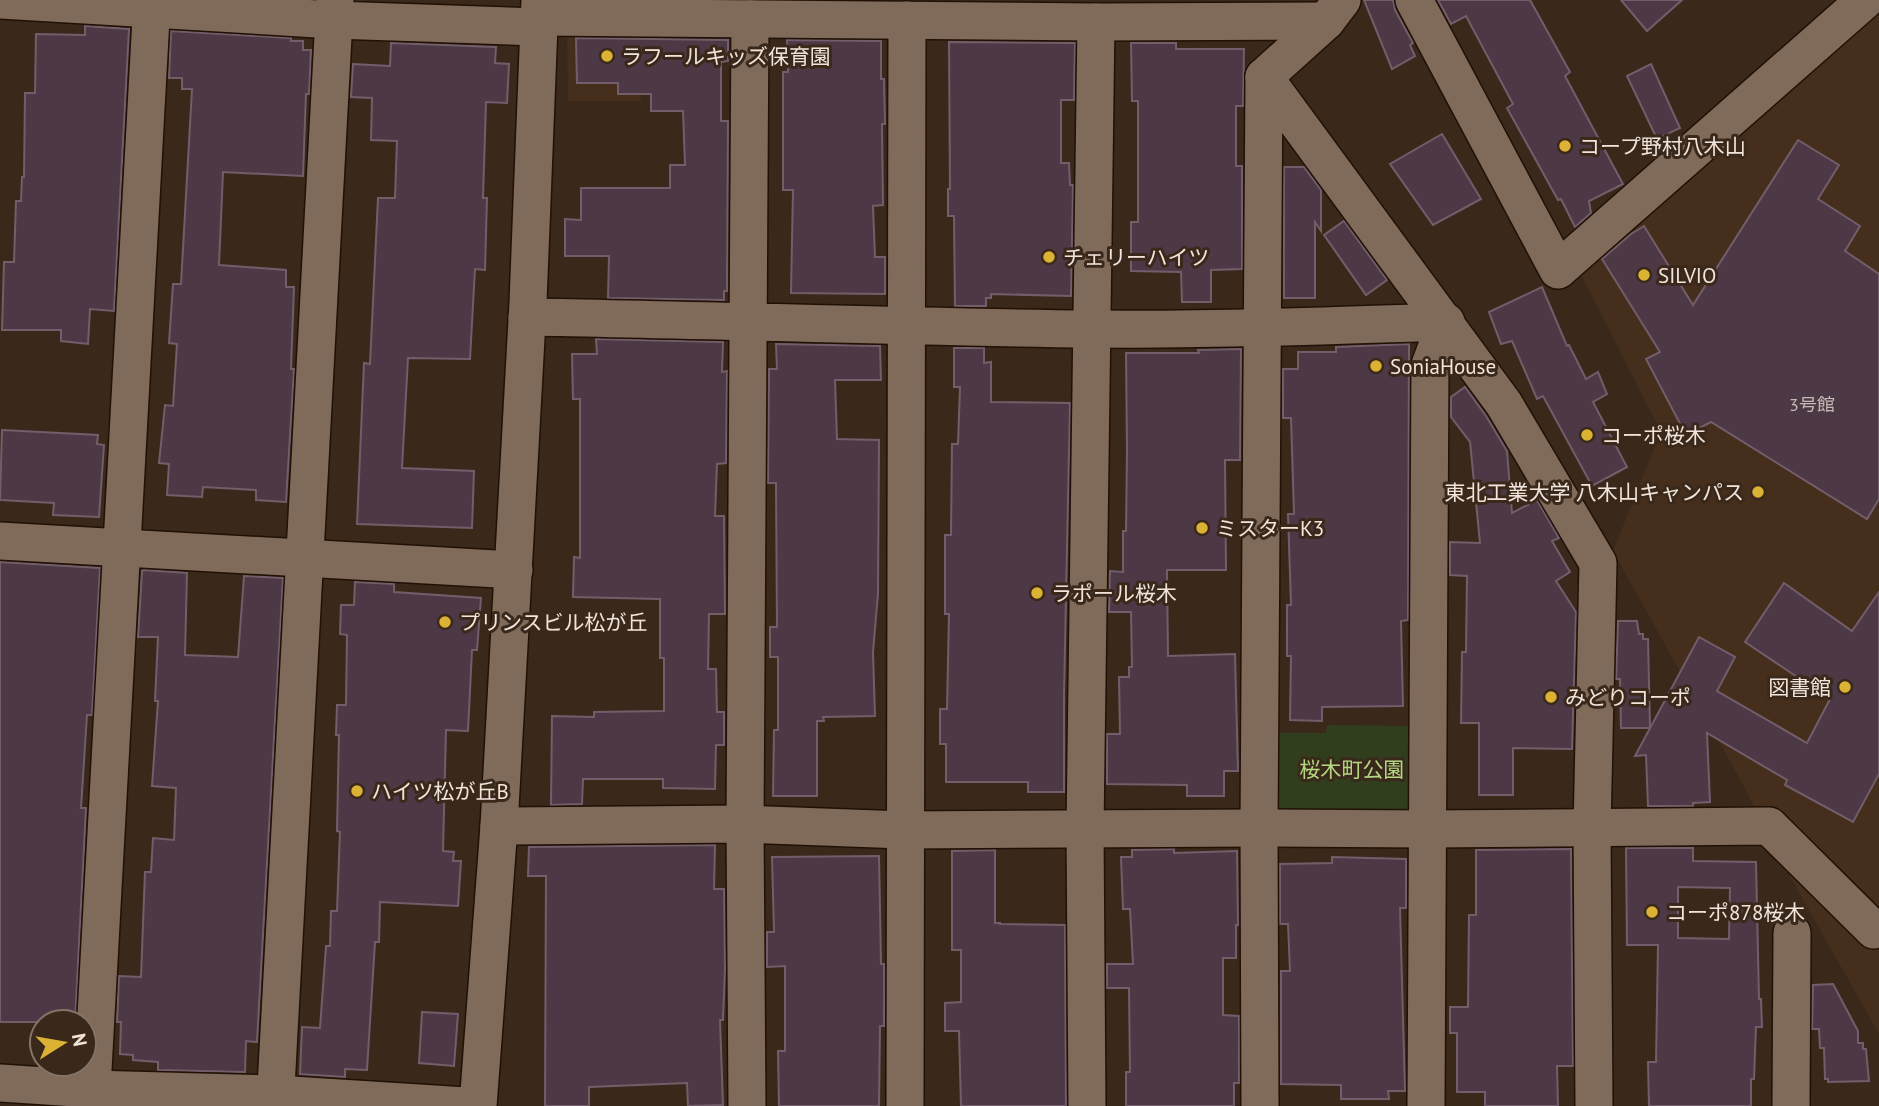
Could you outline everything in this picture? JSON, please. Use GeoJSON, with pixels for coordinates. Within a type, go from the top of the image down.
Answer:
{"type":"FeatureCollection","features":[{"type":"Feature","properties":{"kind":"street"},"geometry":{"type":"LineString","coordinates":[[0,0],[540,15],[1096,22],[1334,10]]}},
{"type":"Feature","properties":{"kind":"street"},"geometry":{"type":"LineString","coordinates":[[1414,0],[1558,270],[1865,0]]}},
{"type":"Feature","properties":{"kind":"street"},"geometry":{"type":"LineString","coordinates":[[91,1097],[152,5]]}},
{"type":"Feature","properties":{"kind":"street"},"geometry":{"type":"LineString","coordinates":[[275,1100],[335,10]]}},
{"type":"Feature","properties":{"kind":"street"},"geometry":{"type":"LineString","coordinates":[[1260,1106],[1264,77],[1334,10]]}},
{"type":"Feature","properties":{"kind":"street"},"geometry":{"type":"LineString","coordinates":[[478,1106],[499,826],[514,570],[540,15]]}},
{"type":"Feature","properties":{"kind":"street"},"geometry":{"type":"LineString","coordinates":[[747,1106],[745,824],[750,19]]}},
{"type":"Feature","properties":{"kind":"street"},"geometry":{"type":"LineString","coordinates":[[905,1106],[907,20]]}},
{"type":"Feature","properties":{"kind":"street"},"geometry":{"type":"LineString","coordinates":[[1087,1106],[1085,829],[1096,22]]}},
{"type":"Feature","properties":{"kind":"street"},"geometry":{"type":"LineString","coordinates":[[1264,77],[1504,404],[1598,563],[1592,828],[1594,1106]]}},
{"type":"Feature","properties":{"kind":"street"},"geometry":{"type":"LineString","coordinates":[[527,317],[1092,329],[1261,329],[1446,322]]}},
{"type":"Feature","properties":{"kind":"street"},"geometry":{"type":"LineString","coordinates":[[1426,1106],[1430,365],[1446,322]]}},
{"type":"Feature","properties":{"kind":"street"},"geometry":{"type":"LineString","coordinates":[[0,541],[514,570]]}},
{"type":"Feature","properties":{"kind":"street"},"geometry":{"type":"LineString","coordinates":[[499,826],[745,824],[904,830],[1769,826],[1874,930]]}},
{"type":"Feature","properties":{"kind":"street"},"geometry":{"type":"LineString","coordinates":[[1791,1106],[1792,933]]}},
{"type":"Feature","properties":{"kind":"street"},"geometry":{"type":"LineString","coordinates":[[0,1083],[91,1097],[466,1106]]}},
{"type":"Feature","properties":{"kind":"shaded area","name":"東北工業大学 八木山キャンパス"},"geometry":{"type":"Polygon","coordinates":[[[1879,2],[1879,1034],[1775,850],[1746,790],[1613,551],[1661,432],[1575,262],[1879,2]]]}},
{"type":"Feature","properties":{"kind":"shaded area","name":"ラフールキッズ保育園"},"geometry":{"type":"Polygon","coordinates":[[[640,27],[641,101],[568,101],[567,28],[640,27]]]}},
{"type":"Feature","properties":{"kind":"green space","name":"桜木町公園"},"geometry":{"type":"Polygon","coordinates":[[[1327,725],[1414,726],[1413,815],[1276,813],[1276,733],[1326,733],[1327,725]]]}},
{"type":"Feature","properties":{"kind":"building"},"geometry":{"type":"Polygon","coordinates":[[[1364,0],[1393,0],[1395,10],[1413,43],[1410,45],[1415,56],[1392,69],[1364,0]]]}},
{"type":"Feature","properties":{"kind":"building","name":"コープ野村八木山"},"geometry":{"type":"Polygon","coordinates":[[[1438,0],[1530,0],[1570,72],[1565,76],[1623,184],[1589,201],[1591,213],[1575,227],[1507,108],[1513,104],[1466,16],[1451,24],[1438,0]]]}},
{"type":"Feature","properties":{"kind":"building"},"geometry":{"type":"Polygon","coordinates":[[[1621,0],[1682,0],[1647,31],[1621,0]]]}},
{"type":"Feature","properties":{"kind":"building"},"geometry":{"type":"Polygon","coordinates":[[[85,26],[129,29],[114,311],[90,309],[88,344],[61,341],[61,330],[2,330],[4,262],[14,262],[16,201],[21,201],[24,177],[25,93],[35,93],[36,34],[85,35],[85,26]]]}},
{"type":"Feature","properties":{"kind":"building"},"geometry":{"type":"Polygon","coordinates":[[[171,31],[291,38],[291,41],[303,41],[303,50],[311,50],[309,94],[306,94],[303,176],[223,172],[219,265],[286,270],[286,287],[294,287],[291,369],[294,369],[286,502],[256,500],[256,490],[203,487],[202,497],[167,495],[169,464],[159,463],[165,405],[173,406],[177,344],[169,343],[173,284],[181,284],[192,89],[182,89],[182,78],[169,78],[171,31]]]}},
{"type":"Feature","properties":{"kind":"building"},"geometry":{"type":"Polygon","coordinates":[[[576,38],[728,40],[728,61],[721,62],[721,121],[728,121],[727,291],[724,291],[724,300],[608,298],[609,256],[565,256],[565,219],[581,220],[581,188],[670,188],[670,165],[685,165],[683,111],[651,111],[651,94],[618,94],[618,83],[577,83],[576,38]]]}},
{"type":"Feature","properties":{"kind":"building"},"geometry":{"type":"Polygon","coordinates":[[[787,40],[881,41],[885,124],[882,124],[883,205],[873,206],[875,257],[885,257],[885,294],[791,293],[793,190],[783,190],[783,72],[788,72],[787,40]]]}},
{"type":"Feature","properties":{"kind":"building"},"geometry":{"type":"Polygon","coordinates":[[[949,42],[1075,43],[1074,100],[1061,100],[1061,163],[1069,163],[1070,185],[1073,185],[1071,296],[991,294],[991,298],[986,298],[986,306],[955,306],[954,216],[948,216],[949,42]]]}},
{"type":"Feature","properties":{"kind":"building"},"geometry":{"type":"Polygon","coordinates":[[[391,43],[496,47],[495,63],[509,64],[507,103],[486,102],[483,198],[487,198],[485,270],[475,269],[470,359],[408,358],[402,468],[474,471],[472,528],[357,524],[364,363],[370,364],[378,198],[395,198],[397,141],[371,140],[372,98],[351,97],[353,64],[390,66],[391,43]]]}},
{"type":"Feature","properties":{"kind":"building"},"geometry":{"type":"Polygon","coordinates":[[[1131,43],[1176,43],[1176,49],[1244,49],[1243,106],[1236,106],[1236,166],[1242,166],[1242,269],[1211,270],[1211,302],[1182,302],[1181,272],[1131,271],[1131,222],[1138,222],[1138,101],[1132,101],[1131,43]]]}},
{"type":"Feature","properties":{"kind":"building"},"geometry":{"type":"Polygon","coordinates":[[[1651,64],[1680,128],[1657,139],[1627,76],[1651,64]]]}},
{"type":"Feature","properties":{"kind":"building"},"geometry":{"type":"Polygon","coordinates":[[[1442,134],[1481,199],[1433,225],[1390,164],[1442,134]]]}},
{"type":"Feature","properties":{"kind":"building"},"geometry":{"type":"Polygon","coordinates":[[[1798,140],[1839,165],[1818,199],[1860,226],[1845,251],[1879,274],[1879,499],[1867,519],[1711,422],[1686,435],[1646,359],[1660,352],[1602,259],[1644,226],[1693,305],[1798,140]]]}},
{"type":"Feature","properties":{"kind":"building"},"geometry":{"type":"Polygon","coordinates":[[[1284,167],[1304,167],[1321,190],[1321,231],[1315,222],[1315,298],[1284,298],[1284,167]]]}},
{"type":"Feature","properties":{"kind":"building"},"geometry":{"type":"Polygon","coordinates":[[[1344,221],[1387,280],[1366,295],[1324,235],[1344,221]]]}},
{"type":"Feature","properties":{"kind":"building"},"geometry":{"type":"Polygon","coordinates":[[[1542,287],[1567,346],[1569,345],[1586,379],[1598,372],[1607,394],[1593,402],[1627,467],[1592,486],[1543,396],[1537,399],[1512,341],[1501,344],[1489,312],[1542,287]]]}},
{"type":"Feature","properties":{"kind":"building"},"geometry":{"type":"Polygon","coordinates":[[[596,339],[723,342],[722,372],[727,371],[726,463],[717,464],[715,516],[724,516],[725,614],[709,614],[708,669],[716,669],[717,712],[724,712],[724,745],[716,745],[715,789],[663,788],[663,779],[583,779],[582,804],[551,805],[552,716],[594,717],[594,712],[664,711],[664,658],[660,658],[660,599],[573,597],[574,557],[580,558],[580,399],[573,399],[572,354],[597,354],[596,339]]]}},
{"type":"Feature","properties":{"kind":"building"},"geometry":{"type":"Polygon","coordinates":[[[776,344],[880,346],[881,380],[835,380],[837,439],[879,440],[878,594],[873,652],[875,716],[823,717],[824,721],[817,721],[817,796],[773,796],[774,730],[778,730],[778,657],[770,657],[770,627],[777,627],[776,483],[768,483],[769,369],[777,369],[776,344]]]}},
{"type":"Feature","properties":{"kind":"building"},"geometry":{"type":"Polygon","coordinates":[[[1409,344],[1408,620],[1401,621],[1403,706],[1322,707],[1322,721],[1290,720],[1291,656],[1287,656],[1287,605],[1291,605],[1288,514],[1294,514],[1291,418],[1283,418],[1283,369],[1298,369],[1298,352],[1336,352],[1336,347],[1409,344]]]}},
{"type":"Feature","properties":{"kind":"building"},"geometry":{"type":"Polygon","coordinates":[[[954,348],[984,348],[984,363],[991,362],[991,402],[1070,403],[1064,792],[1028,792],[1028,782],[946,782],[946,744],[940,744],[940,709],[947,709],[949,614],[945,614],[945,535],[951,535],[952,444],[958,444],[960,387],[954,387],[954,348]]]}},
{"type":"Feature","properties":{"kind":"building"},"geometry":{"type":"Polygon","coordinates":[[[1241,349],[1240,460],[1225,460],[1226,570],[1167,570],[1168,656],[1235,654],[1238,771],[1224,771],[1224,796],[1187,796],[1187,785],[1107,784],[1107,734],[1120,734],[1119,677],[1129,677],[1129,667],[1132,667],[1131,612],[1109,612],[1110,571],[1123,572],[1123,531],[1126,531],[1126,353],[1199,353],[1198,350],[1241,349]]]}},
{"type":"Feature","properties":{"kind":"building"},"geometry":{"type":"Polygon","coordinates":[[[1465,387],[1507,451],[1512,513],[1537,500],[1559,538],[1552,541],[1570,572],[1556,581],[1576,612],[1572,749],[1513,748],[1513,795],[1479,795],[1479,723],[1461,723],[1462,652],[1466,652],[1467,576],[1450,575],[1450,542],[1480,543],[1470,442],[1451,417],[1451,397],[1465,387]]]}},
{"type":"Feature","properties":{"kind":"building"},"geometry":{"type":"Polygon","coordinates":[[[2,430],[98,435],[97,444],[104,445],[99,517],[53,515],[54,503],[0,500],[2,430]]]}},
{"type":"Feature","properties":{"kind":"building"},"geometry":{"type":"Polygon","coordinates":[[[0,562],[100,568],[92,715],[87,715],[81,808],[86,808],[76,1008],[28,1008],[28,1022],[0,1022],[0,562]]]}},
{"type":"Feature","properties":{"kind":"building"},"geometry":{"type":"Polygon","coordinates":[[[144,570],[187,573],[185,655],[238,657],[244,576],[283,578],[257,1042],[246,1041],[245,1072],[158,1070],[158,1062],[133,1060],[133,1055],[120,1054],[121,1022],[117,1022],[119,976],[141,977],[145,872],[151,872],[153,838],[174,840],[176,788],[152,786],[158,701],[155,701],[158,637],[138,637],[144,570]]]}},
{"type":"Feature","properties":{"kind":"building"},"geometry":{"type":"Polygon","coordinates":[[[355,582],[394,584],[394,592],[481,598],[477,650],[472,650],[468,731],[446,730],[443,851],[454,852],[453,861],[461,861],[458,906],[380,902],[367,1070],[345,1069],[345,1077],[300,1074],[302,1027],[320,1028],[326,946],[330,946],[331,911],[337,911],[340,832],[337,831],[337,705],[346,705],[347,635],[340,634],[341,605],[354,605],[355,582]]]}},
{"type":"Feature","properties":{"kind":"building"},"geometry":{"type":"Polygon","coordinates":[[[1784,583],[1852,631],[1879,592],[1879,774],[1853,822],[1785,785],[1787,780],[1707,733],[1710,802],[1693,803],[1693,806],[1648,806],[1646,755],[1635,756],[1699,637],[1735,657],[1717,691],[1807,743],[1830,699],[1745,642],[1784,583]]]}},
{"type":"Feature","properties":{"kind":"building"},"geometry":{"type":"Polygon","coordinates":[[[1618,621],[1637,621],[1639,634],[1643,634],[1643,639],[1648,639],[1650,728],[1621,728],[1620,679],[1616,679],[1618,621]]]}},
{"type":"Feature","properties":{"kind":"building"},"geometry":{"type":"Polygon","coordinates":[[[715,845],[714,889],[724,889],[725,968],[723,1020],[720,1020],[723,1105],[688,1106],[687,1083],[589,1087],[589,1106],[545,1106],[546,876],[528,876],[529,847],[715,845]]]}},
{"type":"Feature","properties":{"kind":"building"},"geometry":{"type":"Polygon","coordinates":[[[1626,848],[1693,848],[1693,861],[1756,862],[1762,1027],[1756,1027],[1751,1106],[1649,1106],[1648,1062],[1656,1062],[1658,945],[1627,945],[1626,848]],[[1678,887],[1678,938],[1729,939],[1730,888],[1678,887]]]}},
{"type":"Feature","properties":{"kind":"building"},"geometry":{"type":"Polygon","coordinates":[[[1174,849],[1174,853],[1237,851],[1236,958],[1223,958],[1223,1015],[1239,1016],[1239,1083],[1234,1083],[1234,1106],[1126,1106],[1126,1072],[1130,1072],[1129,988],[1107,988],[1107,964],[1133,964],[1130,909],[1123,909],[1121,857],[1132,857],[1132,850],[1174,849]]]}},
{"type":"Feature","properties":{"kind":"building"},"geometry":{"type":"Polygon","coordinates":[[[1571,849],[1573,1066],[1557,1066],[1558,1106],[1485,1106],[1485,1092],[1457,1092],[1457,1033],[1450,1033],[1450,1007],[1468,1007],[1469,915],[1476,915],[1476,850],[1571,849]]]}},
{"type":"Feature","properties":{"kind":"building"},"geometry":{"type":"Polygon","coordinates":[[[995,850],[995,923],[1065,925],[1066,1106],[961,1106],[959,1031],[945,1031],[945,1003],[961,1002],[961,950],[952,950],[952,851],[995,850]]]}},
{"type":"Feature","properties":{"kind":"building"},"geometry":{"type":"Polygon","coordinates":[[[879,856],[884,1026],[880,1026],[879,1106],[779,1106],[778,1051],[785,1051],[785,966],[767,967],[767,932],[774,932],[772,857],[879,856]]]}},
{"type":"Feature","properties":{"kind":"building"},"geometry":{"type":"Polygon","coordinates":[[[1332,857],[1406,859],[1406,908],[1400,908],[1405,1091],[1388,1091],[1389,1099],[1341,1099],[1341,1085],[1281,1084],[1281,971],[1290,971],[1288,924],[1280,924],[1280,864],[1332,863],[1332,857]]]}},
{"type":"Feature","properties":{"kind":"building"},"geometry":{"type":"Polygon","coordinates":[[[1833,984],[1858,1031],[1858,1043],[1863,1043],[1863,1049],[1866,1049],[1869,1081],[1828,1082],[1828,1079],[1825,1079],[1824,1048],[1820,1048],[1819,1029],[1812,1029],[1813,985],[1833,984]]]}},
{"type":"Feature","properties":{"kind":"building"},"geometry":{"type":"Polygon","coordinates":[[[422,1012],[458,1014],[454,1066],[419,1063],[422,1012]]]}},
{"type":"Feature","properties":{"kind":"place","name":"ラフールキッズ保育園"},"geometry":{"type":"Point","coordinates":[607,56]}},
{"type":"Feature","properties":{"kind":"place","name":"コープ野村八木山"},"geometry":{"type":"Point","coordinates":[1565,146]}},
{"type":"Feature","properties":{"kind":"place","name":"チェリーハイツ"},"geometry":{"type":"Point","coordinates":[1049,257]}},
{"type":"Feature","properties":{"kind":"place","name":"SILVIO"},"geometry":{"type":"Point","coordinates":[1644,275]}},
{"type":"Feature","properties":{"kind":"place","name":"SoniaHouse"},"geometry":{"type":"Point","coordinates":[1376,366]}},
{"type":"Feature","properties":{"kind":"place","name":"コーポ桜木"},"geometry":{"type":"Point","coordinates":[1587,435]}},
{"type":"Feature","properties":{"kind":"place","name":"東北工業大学 八木山キャンパス"},"geometry":{"type":"Point","coordinates":[1758,492]}},
{"type":"Feature","properties":{"kind":"place","name":"ミスターK3"},"geometry":{"type":"Point","coordinates":[1202,528]}},
{"type":"Feature","properties":{"kind":"place","name":"ラポール桜木"},"geometry":{"type":"Point","coordinates":[1037,593]}},
{"type":"Feature","properties":{"kind":"place","name":"プリンスビル松が丘"},"geometry":{"type":"Point","coordinates":[445,622]}},
{"type":"Feature","properties":{"kind":"place","name":"図書館"},"geometry":{"type":"Point","coordinates":[1845,687]}},
{"type":"Feature","properties":{"kind":"place","name":"みどりコーポ"},"geometry":{"type":"Point","coordinates":[1551,697]}},
{"type":"Feature","properties":{"kind":"place","name":"ハイツ松が丘B"},"geometry":{"type":"Point","coordinates":[357,791]}},
{"type":"Feature","properties":{"kind":"place","name":"コーポ878桜木"},"geometry":{"type":"Point","coordinates":[1652,912]}}]}
